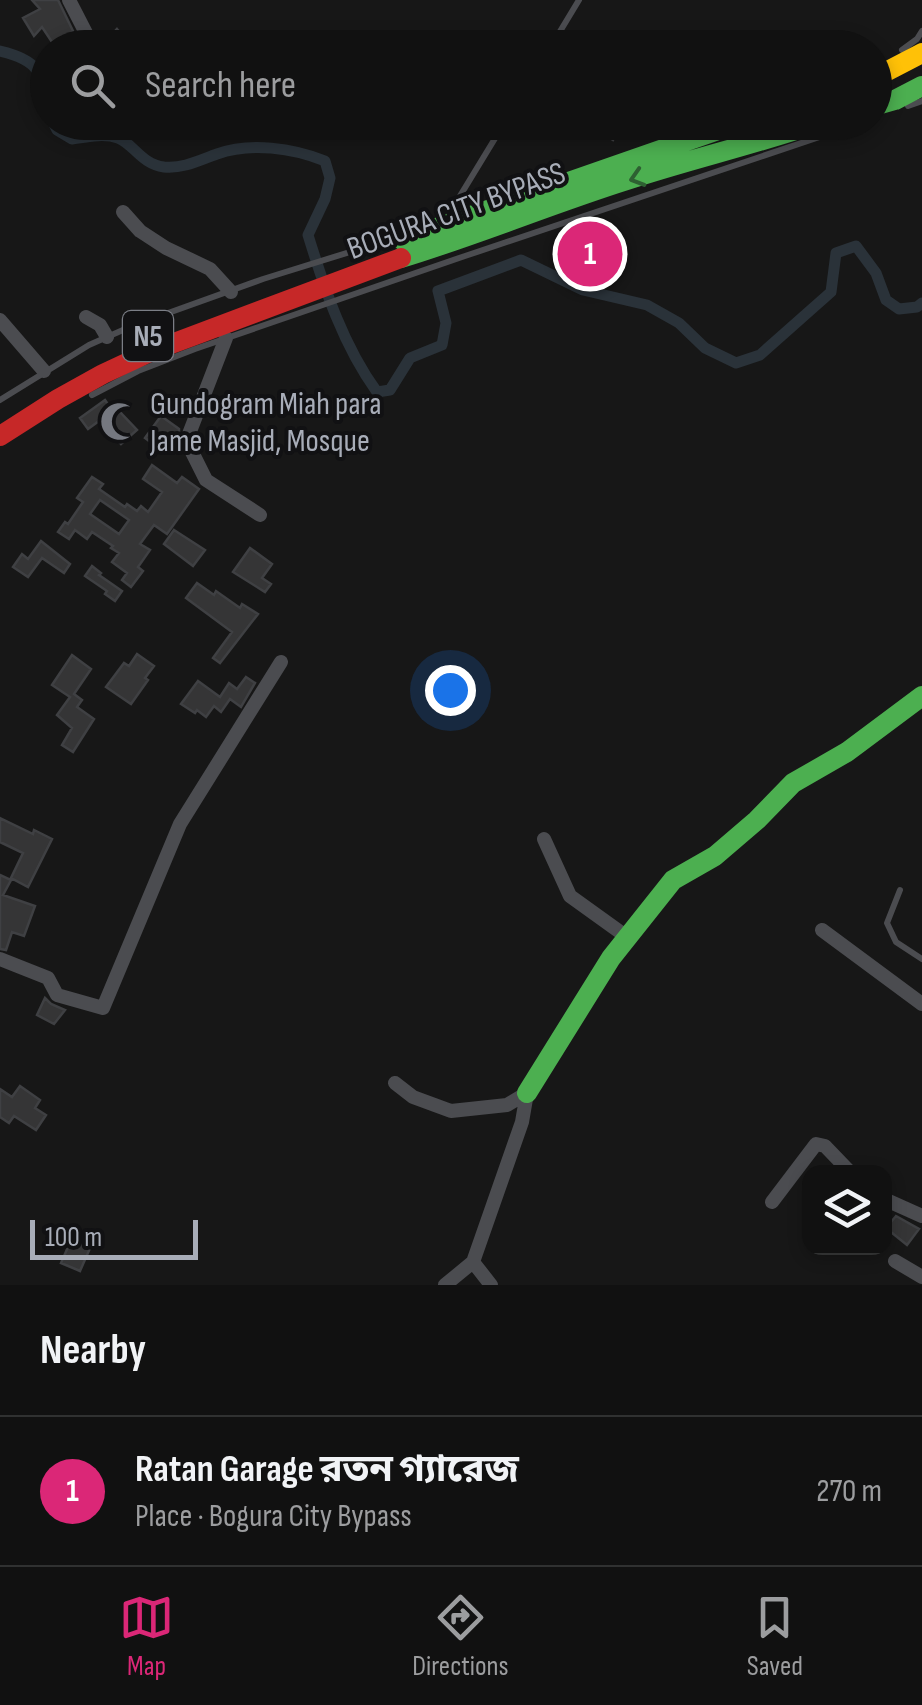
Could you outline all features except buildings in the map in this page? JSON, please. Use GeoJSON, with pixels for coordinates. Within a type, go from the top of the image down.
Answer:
{"type":"FeatureCollection","features":[{"type":"Feature","properties":{"kind":"main road"},"geometry":{"type":"LineString","coordinates":[[892,68],[922,52]]}},
{"type":"Feature","properties":{"kind":"main road"},"geometry":{"type":"LineString","coordinates":[[892,102],[922,86]]}},
{"type":"Feature","properties":{"kind":"main road","name":"BOGURA CITY BYPASS"},"geometry":{"type":"LineString","coordinates":[[338,276],[548,188],[689,140]]}},
{"type":"Feature","properties":{"kind":"main road","name":"BOGURA CITY BYPASS"},"geometry":{"type":"LineString","coordinates":[[338,276],[467,238],[627,180],[774,140]]}},
{"type":"Feature","properties":{"kind":"main road"},"geometry":{"type":"LineString","coordinates":[[0,436],[58,399],[134,360],[338,276]]}},
{"type":"Feature","properties":{"kind":"main road","name":"N5"},"geometry":{"type":"LineString","coordinates":[[0,416],[78,368],[135,340],[308,286]]}},
{"type":"Feature","properties":{"kind":"main road"},"geometry":{"type":"LineString","coordinates":[[527,1093],[611,958],[673,880],[715,856],[793,784],[847,752],[922,696]]}},
{"type":"Feature","properties":{"kind":"street"},"geometry":{"type":"LineString","coordinates":[[69,0],[84,30]]}},
{"type":"Feature","properties":{"kind":"street"},"geometry":{"type":"LineString","coordinates":[[123,212],[140,231],[166,248],[210,268],[232,292]]}},
{"type":"Feature","properties":{"kind":"street"},"geometry":{"type":"LineString","coordinates":[[86,317],[100,325],[108,337]]}},
{"type":"Feature","properties":{"kind":"street"},"geometry":{"type":"LineString","coordinates":[[0,320],[44,372]]}},
{"type":"Feature","properties":{"kind":"street"},"geometry":{"type":"LineString","coordinates":[[226,338],[188,434],[206,480],[260,516]]}},
{"type":"Feature","properties":{"kind":"street"},"geometry":{"type":"LineString","coordinates":[[0,958],[48,978],[58,995],[103,1008],[180,824],[281,662]]}},
{"type":"Feature","properties":{"kind":"street"},"geometry":{"type":"LineString","coordinates":[[544,839],[570,896],[627,937]]}},
{"type":"Feature","properties":{"kind":"street"},"geometry":{"type":"LineString","coordinates":[[822,930],[922,1004]]}},
{"type":"Feature","properties":{"kind":"street"},"geometry":{"type":"LineString","coordinates":[[394,1083],[412,1097],[451,1111],[507,1105],[527,1093]]}},
{"type":"Feature","properties":{"kind":"street"},"geometry":{"type":"LineString","coordinates":[[445,1285],[474,1262],[522,1122],[527,1093]]}},
{"type":"Feature","properties":{"kind":"street"},"geometry":{"type":"LineString","coordinates":[[772,1202],[816,1144],[826,1146],[844,1165]]}},
{"type":"Feature","properties":{"kind":"street"},"geometry":{"type":"LineString","coordinates":[[892,1203],[922,1216]]}},
{"type":"Feature","properties":{"kind":"street"},"geometry":{"type":"LineString","coordinates":[[474,1262],[491,1285]]}},
{"type":"Feature","properties":{"kind":"street"},"geometry":{"type":"LineString","coordinates":[[895,1262],[922,1277]]}},
{"type":"Feature","properties":{"kind":"lane"},"geometry":{"type":"LineString","coordinates":[[561,30],[579,0]]}},
{"type":"Feature","properties":{"kind":"lane"},"geometry":{"type":"LineString","coordinates":[[892,55],[917,39],[922,31]]}},
{"type":"Feature","properties":{"kind":"lane"},"geometry":{"type":"LineString","coordinates":[[892,107],[922,101]]}},
{"type":"Feature","properties":{"kind":"lane"},"geometry":{"type":"LineString","coordinates":[[446,220],[494,140]]}},
{"type":"Feature","properties":{"kind":"lane"},"geometry":{"type":"LineString","coordinates":[[0,400],[108,337],[232,292],[308,286],[338,276],[446,220],[595,163]]}},
{"type":"Feature","properties":{"kind":"lane"},"geometry":{"type":"LineString","coordinates":[[82,400],[138,371],[226,338],[308,286]]}},
{"type":"Feature","properties":{"kind":"lane"},"geometry":{"type":"LineString","coordinates":[[900,890],[887,923],[896,942],[922,959]]}},
{"type":"Feature","properties":{"kind":"waterway"},"geometry":{"type":"LineString","coordinates":[[0,51],[30,63]]}},
{"type":"Feature","properties":{"kind":"waterway"},"geometry":{"type":"LineString","coordinates":[[121,140],[149,162],[164,167],[185,165],[230,150],[257,148],[285,150],[325,161],[330,178],[308,235],[345,336],[377,392],[390,390],[410,358],[442,345],[446,323],[438,291],[521,260],[583,290],[647,305],[679,323],[705,348],[736,363],[760,355],[831,292],[836,253],[856,246],[876,273],[886,300],[899,309],[922,303]]}},
{"type":"Feature","properties":{"kind":"traffic: fast"},"geometry":{"type":"LineString","coordinates":[[892,101],[922,86]]}},
{"type":"Feature","properties":{"kind":"traffic: fast"},"geometry":{"type":"LineString","coordinates":[[402,240],[689,140]]}},
{"type":"Feature","properties":{"kind":"traffic: fast"},"geometry":{"type":"LineString","coordinates":[[401,258],[627,180],[762,140]]}},
{"type":"Feature","properties":{"kind":"traffic: fast"},"geometry":{"type":"LineString","coordinates":[[527,1093],[611,958],[673,880],[715,856],[793,783],[847,752],[922,696]]}},
{"type":"Feature","properties":{"kind":"traffic: slow"},"geometry":{"type":"LineString","coordinates":[[892,69],[922,53]]}},
{"type":"Feature","properties":{"kind":"traffic: jam"},"geometry":{"type":"LineString","coordinates":[[0,436],[58,399],[150,352],[401,258]]}},
{"type":"Feature","properties":{"kind":"place","name":"Ratan Garage রতন গ্যারেজ"},"geometry":{"type":"Point","coordinates":[590,254]}},
{"type":"Feature","properties":{"kind":"place","name":"Gundogram Miah para Jame Masjid, Mosque"},"geometry":{"type":"Point","coordinates":[120,421]}}]}
